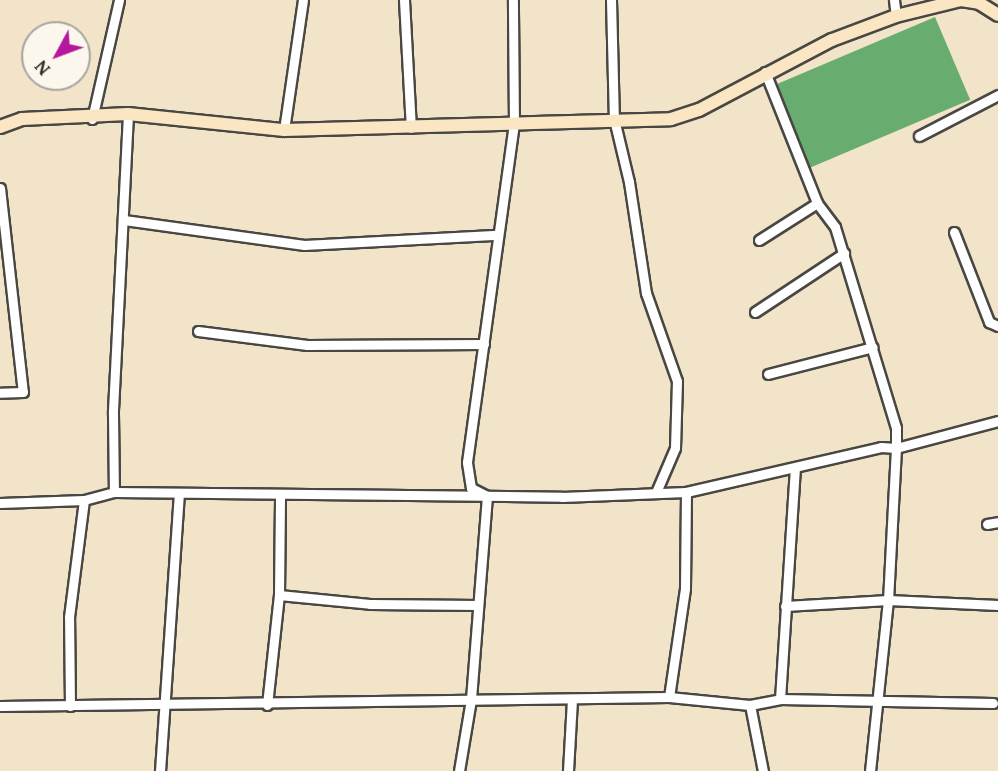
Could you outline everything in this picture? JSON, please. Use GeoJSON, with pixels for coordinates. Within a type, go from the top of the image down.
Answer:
{"type":"FeatureCollection","features":[{"type":"Feature","properties":{"kind":"street"},"geometry":{"type":"LineString","coordinates":[[92,119],[119,0]]}},
{"type":"Feature","properties":{"kind":"street"},"geometry":{"type":"LineString","coordinates":[[285,130],[303,0]]}},
{"type":"Feature","properties":{"kind":"street"},"geometry":{"type":"LineString","coordinates":[[404,0],[411,128]]}},
{"type":"Feature","properties":{"kind":"street"},"geometry":{"type":"LineString","coordinates":[[487,496],[471,488],[466,478],[514,125],[513,0]]}},
{"type":"Feature","properties":{"kind":"street"},"geometry":{"type":"LineString","coordinates":[[611,0],[614,119],[629,182],[646,293],[677,382],[675,448],[657,490]]}},
{"type":"Feature","properties":{"kind":"street"},"geometry":{"type":"LineString","coordinates":[[894,0],[896,16]]}},
{"type":"Feature","properties":{"kind":"street"},"geometry":{"type":"LineString","coordinates":[[0,127],[22,119],[92,119],[128,114],[285,130],[514,125],[681,116],[832,40],[896,16],[961,0],[980,1],[998,15]]}},
{"type":"Feature","properties":{"kind":"street"},"geometry":{"type":"LineString","coordinates":[[765,72],[817,203],[835,227],[896,428],[888,600],[870,771]]}},
{"type":"Feature","properties":{"kind":"street"},"geometry":{"type":"LineString","coordinates":[[919,136],[998,95]]}},
{"type":"Feature","properties":{"kind":"street"},"geometry":{"type":"LineString","coordinates":[[114,492],[113,414],[128,114]]}},
{"type":"Feature","properties":{"kind":"street"},"geometry":{"type":"LineString","coordinates":[[0,188],[5,258],[23,392],[0,393]]}},
{"type":"Feature","properties":{"kind":"street"},"geometry":{"type":"LineString","coordinates":[[759,240],[817,203]]}},
{"type":"Feature","properties":{"kind":"street"},"geometry":{"type":"LineString","coordinates":[[124,220],[304,245],[498,234]]}},
{"type":"Feature","properties":{"kind":"street"},"geometry":{"type":"LineString","coordinates":[[954,232],[989,323],[998,326]]}},
{"type":"Feature","properties":{"kind":"street"},"geometry":{"type":"LineString","coordinates":[[755,312],[844,253]]}},
{"type":"Feature","properties":{"kind":"street"},"geometry":{"type":"LineString","coordinates":[[198,331],[307,345],[485,344]]}},
{"type":"Feature","properties":{"kind":"street"},"geometry":{"type":"LineString","coordinates":[[768,374],[873,346]]}},
{"type":"Feature","properties":{"kind":"street"},"geometry":{"type":"LineString","coordinates":[[0,503],[84,500],[114,492],[280,496],[487,496],[657,490],[686,492],[795,470],[881,447],[896,448],[998,421]]}},
{"type":"Feature","properties":{"kind":"street"},"geometry":{"type":"LineString","coordinates":[[780,699],[795,470]]}},
{"type":"Feature","properties":{"kind":"street"},"geometry":{"type":"LineString","coordinates":[[670,697],[685,588],[686,492]]}},
{"type":"Feature","properties":{"kind":"street"},"geometry":{"type":"LineString","coordinates":[[160,771],[167,704],[180,494]]}},
{"type":"Feature","properties":{"kind":"street"},"geometry":{"type":"LineString","coordinates":[[267,705],[279,595],[280,496]]}},
{"type":"Feature","properties":{"kind":"street"},"geometry":{"type":"LineString","coordinates":[[459,771],[471,699],[487,496]]}},
{"type":"Feature","properties":{"kind":"street"},"geometry":{"type":"LineString","coordinates":[[70,706],[68,632],[84,500]]}},
{"type":"Feature","properties":{"kind":"street"},"geometry":{"type":"LineString","coordinates":[[987,524],[998,522]]}},
{"type":"Feature","properties":{"kind":"street"},"geometry":{"type":"LineString","coordinates":[[279,595],[316,601],[478,606]]}},
{"type":"Feature","properties":{"kind":"street"},"geometry":{"type":"LineString","coordinates":[[786,606],[888,600],[998,605]]}},
{"type":"Feature","properties":{"kind":"street"},"geometry":{"type":"LineString","coordinates":[[0,706],[267,705],[670,697],[750,705],[780,699],[878,704],[993,703]]}},
{"type":"Feature","properties":{"kind":"street"},"geometry":{"type":"LineString","coordinates":[[568,771],[572,699]]}},
{"type":"Feature","properties":{"kind":"street"},"geometry":{"type":"LineString","coordinates":[[750,705],[763,771]]}},
{"type":"Feature","properties":{"kind":"green space"},"geometry":{"type":"Polygon","coordinates":[[[935,17],[970,100],[808,169],[773,86],[935,17]]]}}]}
